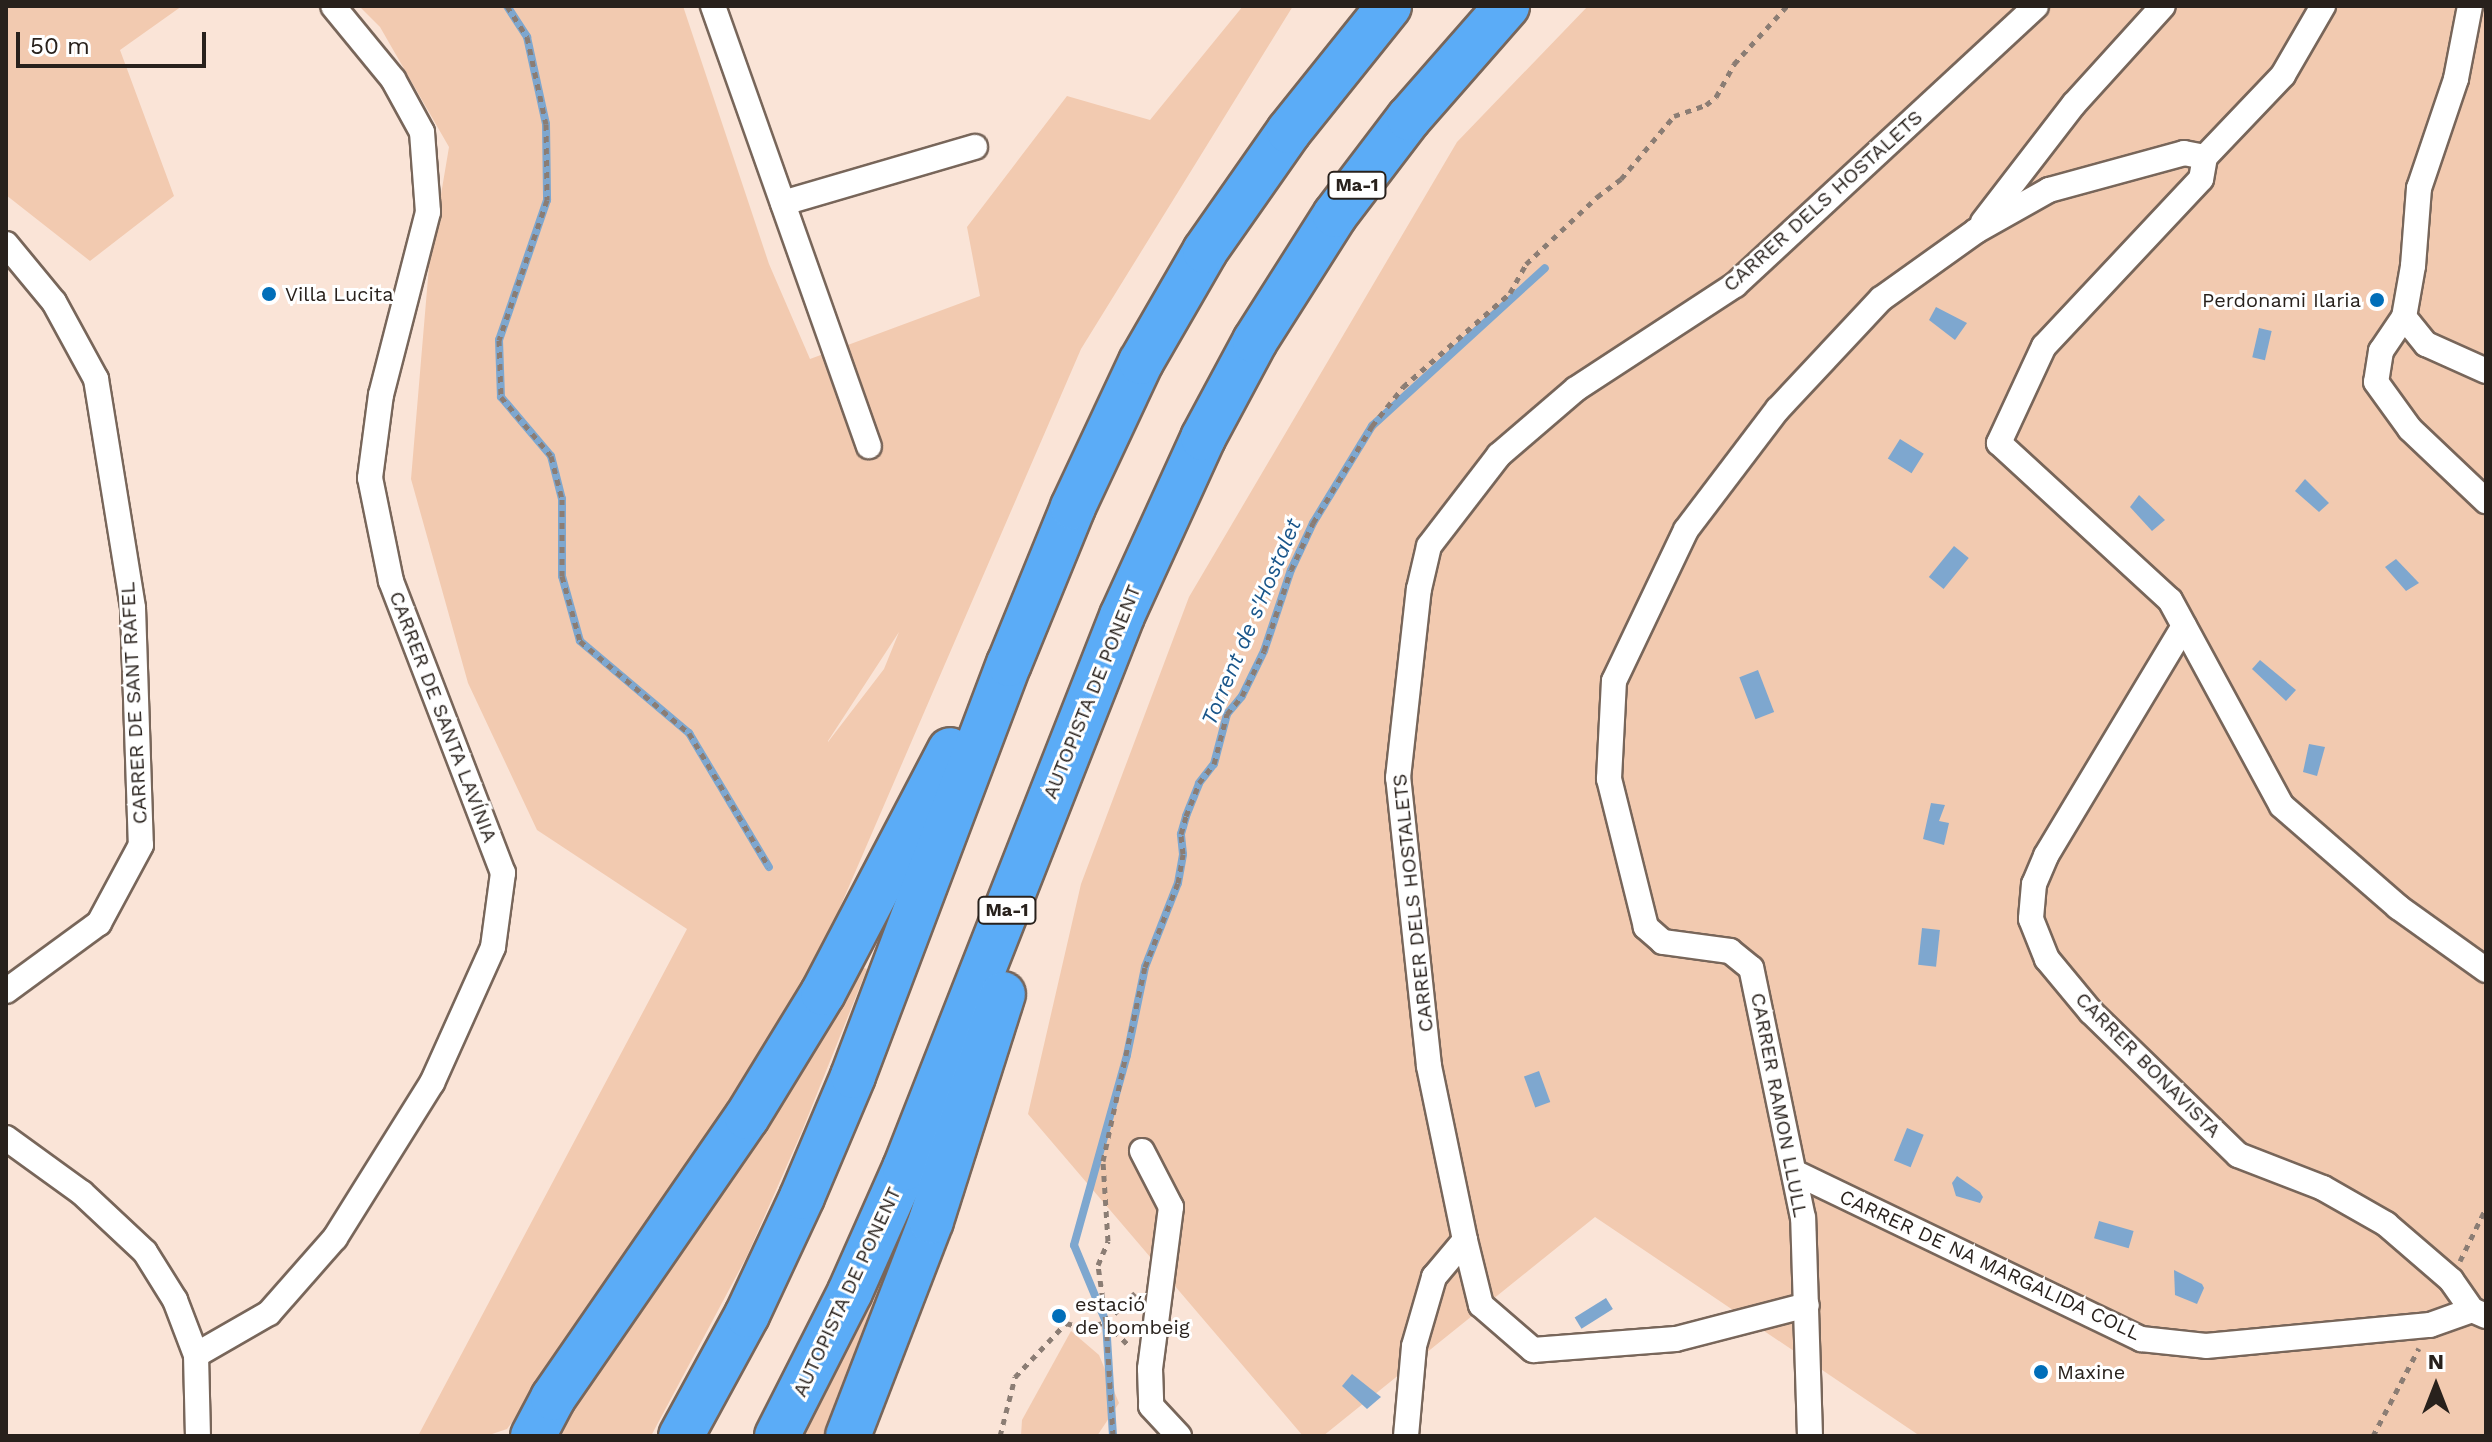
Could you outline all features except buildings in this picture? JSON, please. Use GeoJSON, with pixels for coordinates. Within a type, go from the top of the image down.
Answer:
{"type":"FeatureCollection","features":[{"type":"Feature","properties":{"kind":"highway"},"geometry":{"type":"LineString","coordinates":[[681,1436],[747,1315],[813,1173],[859,1061],[1009,664],[1073,507],[1141,362],[1205,251],[1289,131],[1389,6]]}},
{"type":"Feature","properties":{"kind":"highway","name":"AUTOPISTA DE PONENT"},"geometry":{"type":"LineString","coordinates":[[777,1436],[837,1317],[905,1168],[1122,616],[1174,496],[1276,306],[1335,215],[1418,107],[1507,6]]}},
{"type":"Feature","properties":{"kind":"highway"},"geometry":{"type":"LineString","coordinates":[[848,1436],[931,1221],[1003,992],[1067,814],[1154,596],[1215,461],[1233,382]]}},
{"type":"Feature","properties":{"kind":"highway"},"geometry":{"type":"LineString","coordinates":[[533,1436],[553,1398],[747,1117],[823,993],[875,897],[940,772],[967,709],[1009,664]]}},
{"type":"Feature","properties":{"kind":"highway"},"geometry":{"type":"LineString","coordinates":[[517,1436],[553,1398]]}},
{"type":"Feature","properties":{"kind":"street","name":"CARRER DE SANTA LAVÍNIA"},"geometry":{"type":"LineString","coordinates":[[196,1355],[269,1313],[343,1225],[439,1069],[493,947],[503,873],[391,581],[370,478],[381,395],[428,212],[422,132],[393,79],[333,6]]}},
{"type":"Feature","properties":{"kind":"street"},"geometry":{"type":"LineString","coordinates":[[713,6],[869,446]]}},
{"type":"Feature","properties":{"kind":"street","name":"CARRER DELS HOSTALETS"},"geometry":{"type":"LineString","coordinates":[[1807,1305],[1676,1339],[1533,1350],[1481,1305],[1429,1066],[1398,778],[1419,589],[1429,546],[1499,455],[1576,389],[1735,285],[2036,6]]}},
{"type":"Feature","properties":{"kind":"street"},"geometry":{"type":"LineString","coordinates":[[1976,231],[2074,104],[2163,6]]}},
{"type":"Feature","properties":{"kind":"street"},"geometry":{"type":"LineString","coordinates":[[2323,6],[2283,75],[2205,157],[2201,179],[2044,346],[1999,443],[2170,600],[2282,806],[2398,907],[2486,970]]}},
{"type":"Feature","properties":{"kind":"street"},"geometry":{"type":"LineString","coordinates":[[2470,6],[2456,79],[2419,188],[2413,266],[2404,317],[2381,351],[2376,382],[2410,429],[2486,501]]}},
{"type":"Feature","properties":{"kind":"street"},"geometry":{"type":"LineString","coordinates":[[783,203],[975,147]]}},
{"type":"Feature","properties":{"kind":"street","name":"CARRER RAMON LLULL"},"geometry":{"type":"LineString","coordinates":[[1810,1436],[1803,1218],[1751,968],[1730,951],[1663,942],[1646,927],[1609,779],[1614,681],[1686,530],[1778,409],[1881,299],[1976,231],[2049,190],[2184,153],[2205,157]]}},
{"type":"Feature","properties":{"kind":"street","name":"CARRER DE SANT RAFEL"},"geometry":{"type":"LineString","coordinates":[[6,244],[54,302],[96,379],[133,608],[141,845],[99,923],[6,991]]}},
{"type":"Feature","properties":{"kind":"street"},"geometry":{"type":"LineString","coordinates":[[2404,317],[2426,344],[2486,371]]}},
{"type":"Feature","properties":{"kind":"street","name":"CARRER BONAVISTA"},"geometry":{"type":"LineString","coordinates":[[2184,626],[2046,856],[2034,884],[2031,919],[2047,959],[2091,1012],[2238,1155],[2323,1188],[2386,1224],[2451,1280],[2479,1313]]}},
{"type":"Feature","properties":{"kind":"street"},"geometry":{"type":"LineString","coordinates":[[6,1138],[82,1193],[145,1252],[175,1300],[196,1355],[198,1436]]}},
{"type":"Feature","properties":{"kind":"street"},"geometry":{"type":"LineString","coordinates":[[1142,1151],[1171,1207],[1150,1369],[1151,1406],[1179,1436]]}},
{"type":"Feature","properties":{"kind":"street","name":"CARRER DE NA MARGALIDA COLL"},"geometry":{"type":"LineString","coordinates":[[1796,1173],[2141,1339],[2206,1346],[2430,1325],[2479,1313]]}},
{"type":"Feature","properties":{"kind":"street"},"geometry":{"type":"LineString","coordinates":[[1406,1436],[1414,1346],[1434,1277],[1465,1240]]}},
{"type":"Feature","properties":{"kind":"path"},"geometry":{"type":"LineString","coordinates":[[507,6],[527,37],[546,124],[547,200],[499,340],[501,397],[551,456],[562,499],[562,576],[580,641],[689,733],[769,867]]}},
{"type":"Feature","properties":{"kind":"path"},"geometry":{"type":"LineString","coordinates":[[1113,1436],[1106,1322],[1098,1265],[1108,1241],[1103,1161],[1145,967],[1178,883],[1183,854],[1181,834],[1186,816],[1199,783],[1214,764],[1227,714],[1242,696],[1264,651],[1291,570],[1313,523],[1372,426],[1403,387],[1510,293],[1526,264],[1597,197],[1621,179],[1674,116],[1706,105],[1716,97],[1734,64],[1787,6]]}},
{"type":"Feature","properties":{"kind":"path"},"geometry":{"type":"LineString","coordinates":[[2451,1280],[2486,1208]]}},
{"type":"Feature","properties":{"kind":"path"},"geometry":{"type":"LineString","coordinates":[[1000,1436],[1015,1377],[1066,1323],[1084,1328],[1106,1322],[1164,1264]]}},
{"type":"Feature","properties":{"kind":"path"},"geometry":{"type":"LineString","coordinates":[[1106,1322],[1150,1369]]}},
{"type":"Feature","properties":{"kind":"path"},"geometry":{"type":"LineString","coordinates":[[2373,1436],[2430,1325]]}},
{"type":"Feature","properties":{"kind":"shaded area"},"geometry":{"type":"Polygon","coordinates":[[[6,6],[182,6],[120,50],[174,196],[90,261],[6,195],[6,6]]]}},
{"type":"Feature","properties":{"kind":"shaded area"},"geometry":{"type":"Polygon","coordinates":[[[359,6],[683,6],[769,264],[810,359],[980,296],[967,227],[1067,96],[1150,120],[1243,6],[1293,6],[1081,349],[809,979],[626,1266],[507,1429],[486,1436],[418,1436],[687,929],[537,830],[468,683],[411,479],[429,266],[449,147],[380,27],[359,6]],[[899,632],[828,742],[884,669],[899,632]]]}},
{"type":"Feature","properties":{"kind":"shaded area"},"geometry":{"type":"Polygon","coordinates":[[[1588,6],[2486,6],[2486,1436],[1920,1436],[1595,1217],[1323,1436],[1303,1436],[1028,1114],[1081,884],[1189,597],[1457,142],[1588,6]]]}},
{"type":"Feature","properties":{"kind":"shaded area"},"geometry":{"type":"Polygon","coordinates":[[[858,966],[867,969],[802,1131],[747,1256],[651,1436],[545,1436],[858,966]]]}},
{"type":"Feature","properties":{"kind":"shaded area"},"geometry":{"type":"Polygon","coordinates":[[[907,1224],[828,1436],[804,1436],[880,1283],[907,1224]]]}},
{"type":"Feature","properties":{"kind":"shaded area"},"geometry":{"type":"Polygon","coordinates":[[[1071,1331],[1099,1355],[1119,1403],[1097,1436],[1021,1436],[1022,1420],[1071,1331]]]}},
{"type":"Feature","properties":{"kind":"water"},"geometry":{"type":"Polygon","coordinates":[[[1936,307],[1967,323],[1955,340],[1929,320],[1936,307]]]}},
{"type":"Feature","properties":{"kind":"water"},"geometry":{"type":"Polygon","coordinates":[[[2259,328],[2272,331],[2265,360],[2252,357],[2259,328]]]}},
{"type":"Feature","properties":{"kind":"water"},"geometry":{"type":"Polygon","coordinates":[[[1900,439],[1924,454],[1912,473],[1888,459],[1900,439]]]}},
{"type":"Feature","properties":{"kind":"water"},"geometry":{"type":"Polygon","coordinates":[[[2305,479],[2329,503],[2319,512],[2295,491],[2305,479]]]}},
{"type":"Feature","properties":{"kind":"water"},"geometry":{"type":"Polygon","coordinates":[[[2139,495],[2165,520],[2152,531],[2130,507],[2139,495]]]}},
{"type":"Feature","properties":{"kind":"water"},"geometry":{"type":"Polygon","coordinates":[[[1954,546],[1969,558],[1944,589],[1929,577],[1954,546]]]}},
{"type":"Feature","properties":{"kind":"water"},"geometry":{"type":"Polygon","coordinates":[[[2396,559],[2419,583],[2406,591],[2385,567],[2396,559]]]}},
{"type":"Feature","properties":{"kind":"water"},"geometry":{"type":"Polygon","coordinates":[[[2260,660],[2296,690],[2286,701],[2252,669],[2260,660]]]}},
{"type":"Feature","properties":{"kind":"water"},"geometry":{"type":"Polygon","coordinates":[[[1758,670],[1774,712],[1755,719],[1739,677],[1758,670]]]}},
{"type":"Feature","properties":{"kind":"water"},"geometry":{"type":"Polygon","coordinates":[[[2309,744],[2325,747],[2317,776],[2303,772],[2309,744]]]}},
{"type":"Feature","properties":{"kind":"water"},"geometry":{"type":"Polygon","coordinates":[[[1931,803],[1945,805],[1939,821],[1949,823],[1944,845],[1923,839],[1931,803]]]}},
{"type":"Feature","properties":{"kind":"water"},"geometry":{"type":"Polygon","coordinates":[[[1922,928],[1940,930],[1936,967],[1918,965],[1922,928]]]}},
{"type":"Feature","properties":{"kind":"water"},"geometry":{"type":"Polygon","coordinates":[[[1539,1071],[1550,1102],[1535,1107],[1524,1076],[1539,1071]]]}},
{"type":"Feature","properties":{"kind":"water"},"geometry":{"type":"Polygon","coordinates":[[[1907,1128],[1924,1135],[1911,1167],[1894,1160],[1907,1128]]]}},
{"type":"Feature","properties":{"kind":"water"},"geometry":{"type":"Polygon","coordinates":[[[1957,1176],[1980,1192],[1983,1197],[1980,1203],[1956,1196],[1952,1183],[1957,1176]]]}},
{"type":"Feature","properties":{"kind":"water"},"geometry":{"type":"Polygon","coordinates":[[[2099,1221],[2134,1231],[2129,1248],[2094,1238],[2099,1221]]]}},
{"type":"Feature","properties":{"kind":"water"},"geometry":{"type":"Polygon","coordinates":[[[2174,1270],[2202,1284],[2204,1288],[2197,1304],[2175,1295],[2174,1270]]]}},
{"type":"Feature","properties":{"kind":"water"},"geometry":{"type":"Polygon","coordinates":[[[1606,1298],[1613,1309],[1582,1329],[1575,1318],[1606,1298]]]}},
{"type":"Feature","properties":{"kind":"water"},"geometry":{"type":"Polygon","coordinates":[[[1352,1374],[1381,1397],[1367,1409],[1342,1386],[1352,1374]]]}},
{"type":"Feature","properties":{"kind":"waterway"},"geometry":{"type":"LineString","coordinates":[[507,6],[527,37],[546,124],[547,200],[499,340],[501,397],[551,456],[562,499],[562,576],[580,641],[689,733],[769,867]]}},
{"type":"Feature","properties":{"kind":"waterway","name":"Torrent de s'Hostalet"},"geometry":{"type":"LineString","coordinates":[[1113,1436],[1106,1322],[1074,1245],[1127,1055],[1145,967],[1178,883],[1183,854],[1181,834],[1186,816],[1199,783],[1214,764],[1227,714],[1242,696],[1264,651],[1291,570],[1313,523],[1372,426],[1545,268]]}},
{"type":"Feature","properties":{"kind":"place","name":"Villa Lucita"},"geometry":{"type":"Point","coordinates":[269,294]}},
{"type":"Feature","properties":{"kind":"place","name":"Perdonami Ilaria"},"geometry":{"type":"Point","coordinates":[2377,300]}},
{"type":"Feature","properties":{"kind":"place","name":"estació de bombeig"},"geometry":{"type":"Point","coordinates":[1059,1316]}},
{"type":"Feature","properties":{"kind":"place","name":"Maxine"},"geometry":{"type":"Point","coordinates":[2041,1372]}}]}
